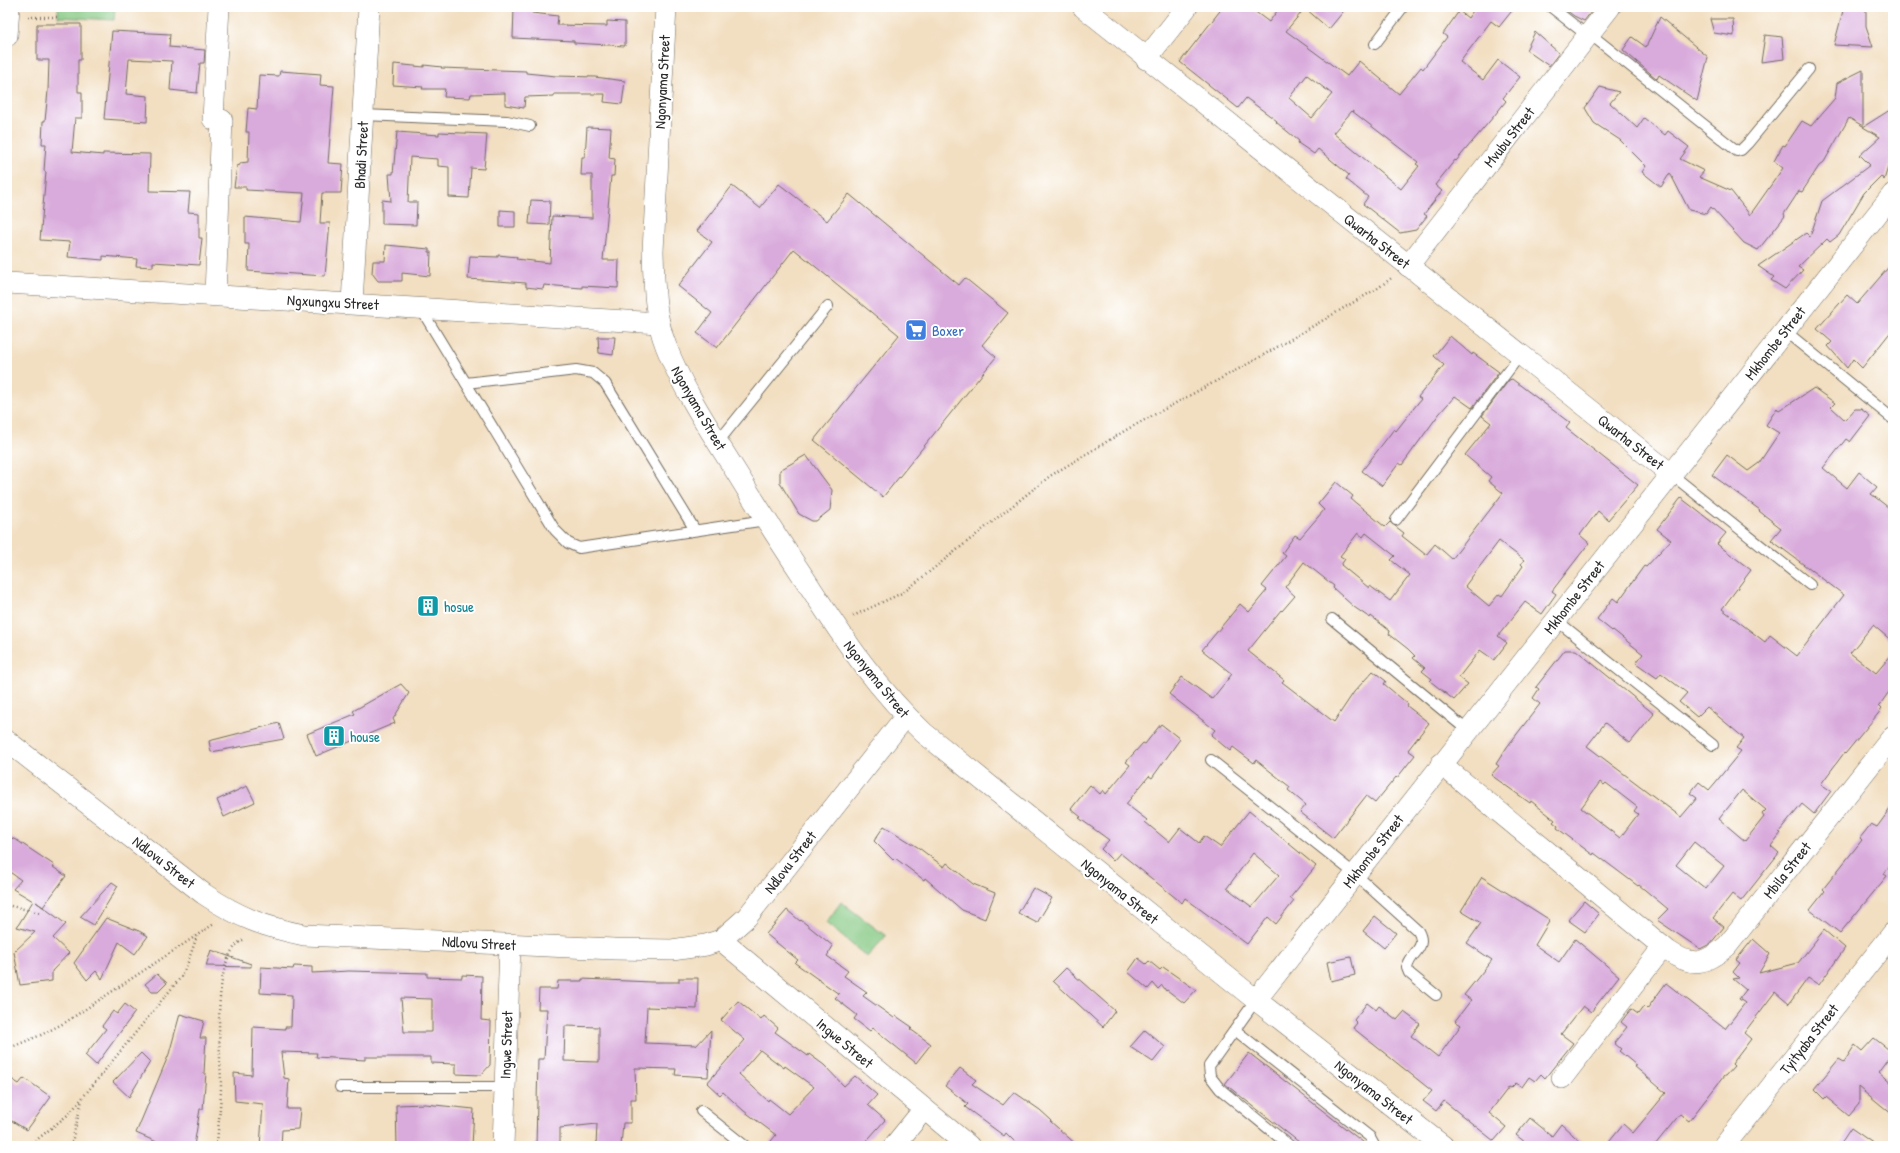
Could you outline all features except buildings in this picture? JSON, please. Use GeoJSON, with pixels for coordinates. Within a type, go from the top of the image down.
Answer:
{"type":"FeatureCollection","features":[{"type":"Feature","properties":{"kind":"street"},"geometry":{"type":"LineString","coordinates":[[216,295],[222,120],[213,120],[219,7]]}},
{"type":"Feature","properties":{"kind":"street","name":"Bhadi Street"},"geometry":{"type":"LineString","coordinates":[[352,303],[369,7]]}},
{"type":"Feature","properties":{"kind":"street","name":"Ngonyama Street"},"geometry":{"type":"LineString","coordinates":[[666,7],[653,250],[654,287],[659,323],[677,372],[689,395],[766,520],[835,626],[880,688],[924,733],[1256,1000],[1443,1146]]}},
{"type":"Feature","properties":{"kind":"street","name":"Qwarha Street"},"geometry":{"type":"LineString","coordinates":[[1083,7],[1146,59],[1671,474]]}},
{"type":"Feature","properties":{"kind":"street"},"geometry":{"type":"LineString","coordinates":[[1146,59],[1187,7]]}},
{"type":"Feature","properties":{"kind":"street","name":"Mvubu Street"},"geometry":{"type":"LineString","coordinates":[[1408,266],[1610,7]]}},
{"type":"Feature","properties":{"kind":"street","name":"Mkhombe Street"},"geometry":{"type":"LineString","coordinates":[[1256,1000],[1893,194]]}},
{"type":"Feature","properties":{"kind":"street","name":"Ngxungxu Street"},"geometry":{"type":"LineString","coordinates":[[7,283],[420,307],[659,323]]}},
{"type":"Feature","properties":{"kind":"street","name":"Ndlovu Street"},"geometry":{"type":"LineString","coordinates":[[7,741],[204,894],[233,912],[272,929],[304,935],[510,945],[672,950],[706,946],[721,940],[747,917],[906,716]]}},
{"type":"Feature","properties":{"kind":"street","name":"Mbila Street"},"geometry":{"type":"LineString","coordinates":[[1441,764],[1663,947],[1682,960],[1692,962],[1704,960],[1716,955],[1727,946],[1893,736]]}},
{"type":"Feature","properties":{"kind":"street","name":"Tyityaba Street"},"geometry":{"type":"LineString","coordinates":[[1724,1146],[1893,933]]}},
{"type":"Feature","properties":{"kind":"street","name":"Ingwe Street"},"geometry":{"type":"LineString","coordinates":[[721,940],[969,1146]]}},
{"type":"Feature","properties":{"kind":"street","name":"Ingwe Street"},"geometry":{"type":"LineString","coordinates":[[503,1146],[510,945]]}},
{"type":"Feature","properties":{"kind":"street"},"geometry":{"type":"LineString","coordinates":[[1562,1078],[1663,947]]}},
{"type":"Feature","properties":{"kind":"street"},"geometry":{"type":"LineString","coordinates":[[894,1146],[924,1109]]}},
{"type":"Feature","properties":{"kind":"lane"},"geometry":{"type":"LineString","coordinates":[[1375,44],[1403,7]]}},
{"type":"Feature","properties":{"kind":"lane"},"geometry":{"type":"LineString","coordinates":[[1551,7],[1737,151],[1741,150],[1748,143],[1808,69]]}},
{"type":"Feature","properties":{"kind":"lane"},"geometry":{"type":"LineString","coordinates":[[363,115],[507,121],[530,126]]}},
{"type":"Feature","properties":{"kind":"lane"},"geometry":{"type":"LineString","coordinates":[[718,442],[828,306]]}},
{"type":"Feature","properties":{"kind":"lane"},"geometry":{"type":"LineString","coordinates":[[420,307],[555,530],[568,543],[579,548],[766,520]]}},
{"type":"Feature","properties":{"kind":"lane"},"geometry":{"type":"LineString","coordinates":[[1785,330],[1893,418]]}},
{"type":"Feature","properties":{"kind":"lane"},"geometry":{"type":"LineString","coordinates":[[1396,520],[1520,355]]}},
{"type":"Feature","properties":{"kind":"lane"},"geometry":{"type":"LineString","coordinates":[[466,383],[576,370],[593,373],[605,383],[695,530]]}},
{"type":"Feature","properties":{"kind":"lane"},"geometry":{"type":"LineString","coordinates":[[1671,474],[1810,586]]}},
{"type":"Feature","properties":{"kind":"lane"},"geometry":{"type":"LineString","coordinates":[[1332,619],[1468,731]]}},
{"type":"Feature","properties":{"kind":"lane"},"geometry":{"type":"LineString","coordinates":[[1556,620],[1713,745]]}},
{"type":"Feature","properties":{"kind":"lane"},"geometry":{"type":"LineString","coordinates":[[1211,760],[1355,874],[1418,931],[1422,937],[1422,943],[1407,968],[1408,972],[1436,995]]}},
{"type":"Feature","properties":{"kind":"lane"},"geometry":{"type":"LineString","coordinates":[[1256,1000],[1209,1066],[1210,1076],[1220,1088],[1290,1146]]}},
{"type":"Feature","properties":{"kind":"lane"},"geometry":{"type":"LineString","coordinates":[[1235,1030],[1370,1137],[1375,1146]]}},
{"type":"Feature","properties":{"kind":"lane"},"geometry":{"type":"LineString","coordinates":[[340,1087],[505,1087]]}},
{"type":"Feature","properties":{"kind":"lane"},"geometry":{"type":"LineString","coordinates":[[701,1111],[745,1146]]}},
{"type":"Feature","properties":{"kind":"path"},"geometry":{"type":"LineString","coordinates":[[8,20],[58,17]]}},
{"type":"Feature","properties":{"kind":"path"},"geometry":{"type":"LineString","coordinates":[[835,626],[904,592],[1050,476],[1126,430],[1255,360],[1378,288],[1408,266]]}},
{"type":"Feature","properties":{"kind":"path"},"geometry":{"type":"LineString","coordinates":[[7,905],[40,913]]}},
{"type":"Feature","properties":{"kind":"path"},"geometry":{"type":"LineString","coordinates":[[7,1049],[41,1035],[66,1022],[233,912]]}},
{"type":"Feature","properties":{"kind":"path"},"geometry":{"type":"LineString","coordinates":[[217,1146],[221,1085],[218,1031],[225,967],[228,957],[236,945],[272,929]]}},
{"type":"Feature","properties":{"kind":"path"},"geometry":{"type":"LineString","coordinates":[[29,1146],[62,1121],[83,1098],[181,977],[196,936]]}},
{"type":"Feature","properties":{"kind":"path"},"geometry":{"type":"LineString","coordinates":[[71,1146],[83,1098]]}},
{"type":"Feature","properties":{"kind":"green space"},"geometry":{"type":"Polygon","coordinates":[[[58,7],[115,7],[114,20],[58,17],[58,7]]]}},
{"type":"Feature","properties":{"kind":"green space"},"geometry":{"type":"Polygon","coordinates":[[[841,902],[886,936],[867,957],[826,923],[841,902]]]}},
{"type":"Feature","properties":{"kind":"place","name":"Boxer"},"geometry":{"type":"Point","coordinates":[916,330]}},
{"type":"Feature","properties":{"kind":"place","name":"hosue"},"geometry":{"type":"Point","coordinates":[428,606]}},
{"type":"Feature","properties":{"kind":"place","name":"house"},"geometry":{"type":"Point","coordinates":[334,736]}}]}
